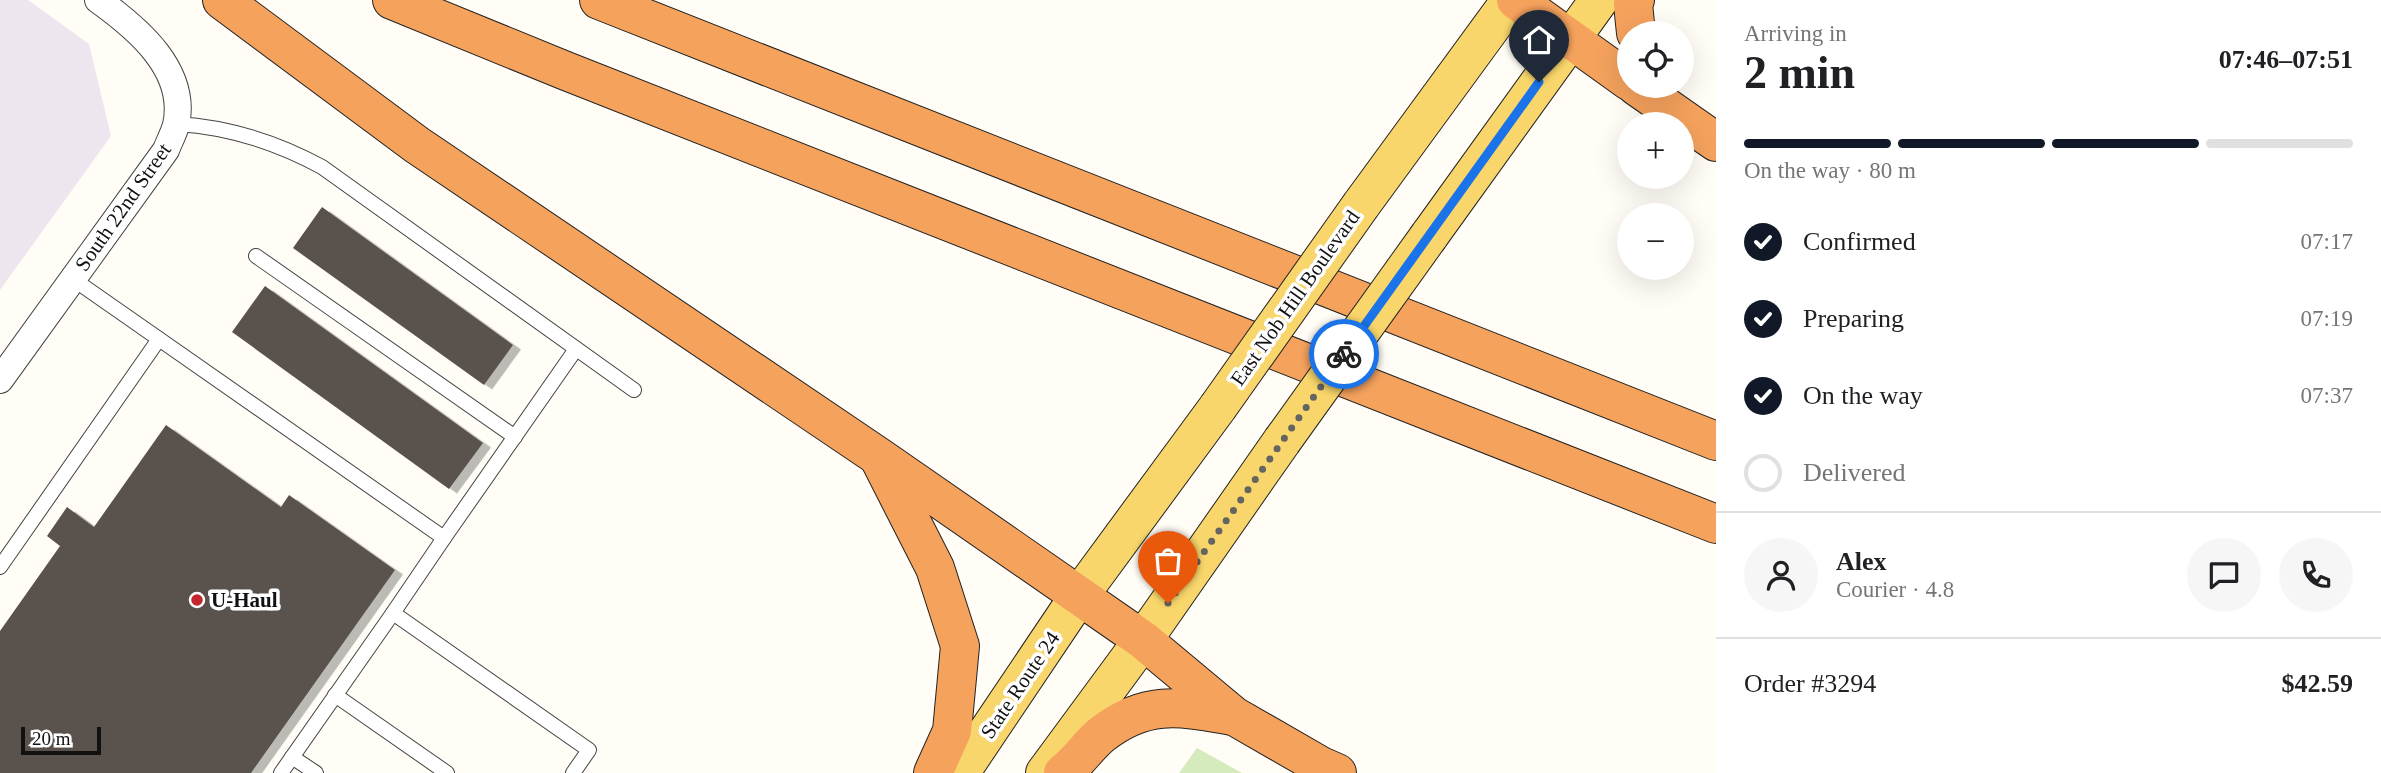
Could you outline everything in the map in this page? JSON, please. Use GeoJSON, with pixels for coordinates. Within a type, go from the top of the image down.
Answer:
{"type":"FeatureCollection","features":[{"type":"Feature","properties":{"kind":"highway"},"geometry":{"type":"LineString","coordinates":[[222,0],[416,145],[879,457],[1143,640],[1234,716],[1337,773]]}},
{"type":"Feature","properties":{"kind":"highway"},"geometry":{"type":"LineString","coordinates":[[392,0],[1716,524]]}},
{"type":"Feature","properties":{"kind":"highway"},"geometry":{"type":"LineString","coordinates":[[599,0],[1716,441]]}},
{"type":"Feature","properties":{"kind":"highway"},"geometry":{"type":"LineString","coordinates":[[1513,0],[1617,71]]}},
{"type":"Feature","properties":{"kind":"highway"},"geometry":{"type":"LineString","coordinates":[[1634,0],[1635,21]]}},
{"type":"Feature","properties":{"kind":"highway"},"geometry":{"type":"LineString","coordinates":[[1653,98],[1704,134]]}},
{"type":"Feature","properties":{"kind":"highway"},"geometry":{"type":"LineString","coordinates":[[1678,98],[1704,134]]}},
{"type":"Feature","properties":{"kind":"highway"},"geometry":{"type":"LineString","coordinates":[[879,457],[934,568],[960,646],[952,731],[933,773]]}},
{"type":"Feature","properties":{"kind":"highway"},"geometry":{"type":"LineString","coordinates":[[1063,773],[1101,735],[1137,712],[1179,707],[1234,716]]}},
{"type":"Feature","properties":{"kind":"main road","name":"East Nob Hill Boulevard"},"geometry":{"type":"LineString","coordinates":[[1079,596],[1218,407],[1361,205],[1513,0]]}},
{"type":"Feature","properties":{"kind":"main road"},"geometry":{"type":"LineString","coordinates":[[1045,773],[1143,640],[1282,441],[1599,0]]}},
{"type":"Feature","properties":{"kind":"main road","name":"State Route 24"},"geometry":{"type":"LineString","coordinates":[[960,773],[1079,596]]}},
{"type":"Feature","properties":{"kind":"street","name":"South 22nd Street"},"geometry":{"type":"LineString","coordinates":[[0,380],[166,150],[177,124],[177,89],[161,59],[127,21],[98,0]]}},
{"type":"Feature","properties":{"kind":"lane"},"geometry":{"type":"LineString","coordinates":[[177,124],[235,131],[269,141],[322,167],[634,390]]}},
{"type":"Feature","properties":{"kind":"lane"},"geometry":{"type":"LineString","coordinates":[[256,256],[515,437]]}},
{"type":"Feature","properties":{"kind":"lane"},"geometry":{"type":"LineString","coordinates":[[73,279],[444,538]]}},
{"type":"Feature","properties":{"kind":"lane"},"geometry":{"type":"LineString","coordinates":[[0,567],[159,339]]}},
{"type":"Feature","properties":{"kind":"lane"},"geometry":{"type":"LineString","coordinates":[[281,773],[576,349]]}},
{"type":"Feature","properties":{"kind":"lane"},"geometry":{"type":"LineString","coordinates":[[393,613],[589,750],[573,773]]}},
{"type":"Feature","properties":{"kind":"lane"},"geometry":{"type":"LineString","coordinates":[[335,695],[447,773]]}},
{"type":"Feature","properties":{"kind":"lane"},"geometry":{"type":"LineString","coordinates":[[292,757],[316,773]]}},
{"type":"Feature","properties":{"kind":"shaded area"},"geometry":{"type":"Polygon","coordinates":[[[0,0],[28,0],[89,44],[111,136],[0,290],[0,0]]]}},
{"type":"Feature","properties":{"kind":"green space"},"geometry":{"type":"Polygon","coordinates":[[[1197,748],[1242,773],[1179,773],[1197,748]]]}},
{"type":"Feature","properties":{"kind":"building"},"geometry":{"type":"Polygon","coordinates":[[[322,207],[513,345],[484,385],[293,248],[322,207]]]}},
{"type":"Feature","properties":{"kind":"building"},"geometry":{"type":"Polygon","coordinates":[[[265,286],[483,443],[449,489],[232,332],[265,286]]]}},
{"type":"Feature","properties":{"kind":"building","name":"U-Haul"},"geometry":{"type":"Polygon","coordinates":[[[166,425],[281,507],[289,495],[395,570],[251,773],[0,773],[0,631],[60,546],[47,536],[67,507],[94,527],[166,425]]]}},
{"type":"Feature","properties":{"kind":"way so far"},"geometry":{"type":"LineString","coordinates":[[1168,603],[1344,354]]}},
{"type":"Feature","properties":{"kind":"place","name":"U-Haul"},"geometry":{"type":"Point","coordinates":[197,600]}},
{"type":"Feature","properties":{"kind":"route"},"geometry":{"type":"LineString","coordinates":[[1344,354],[1539,82]]}}]}
